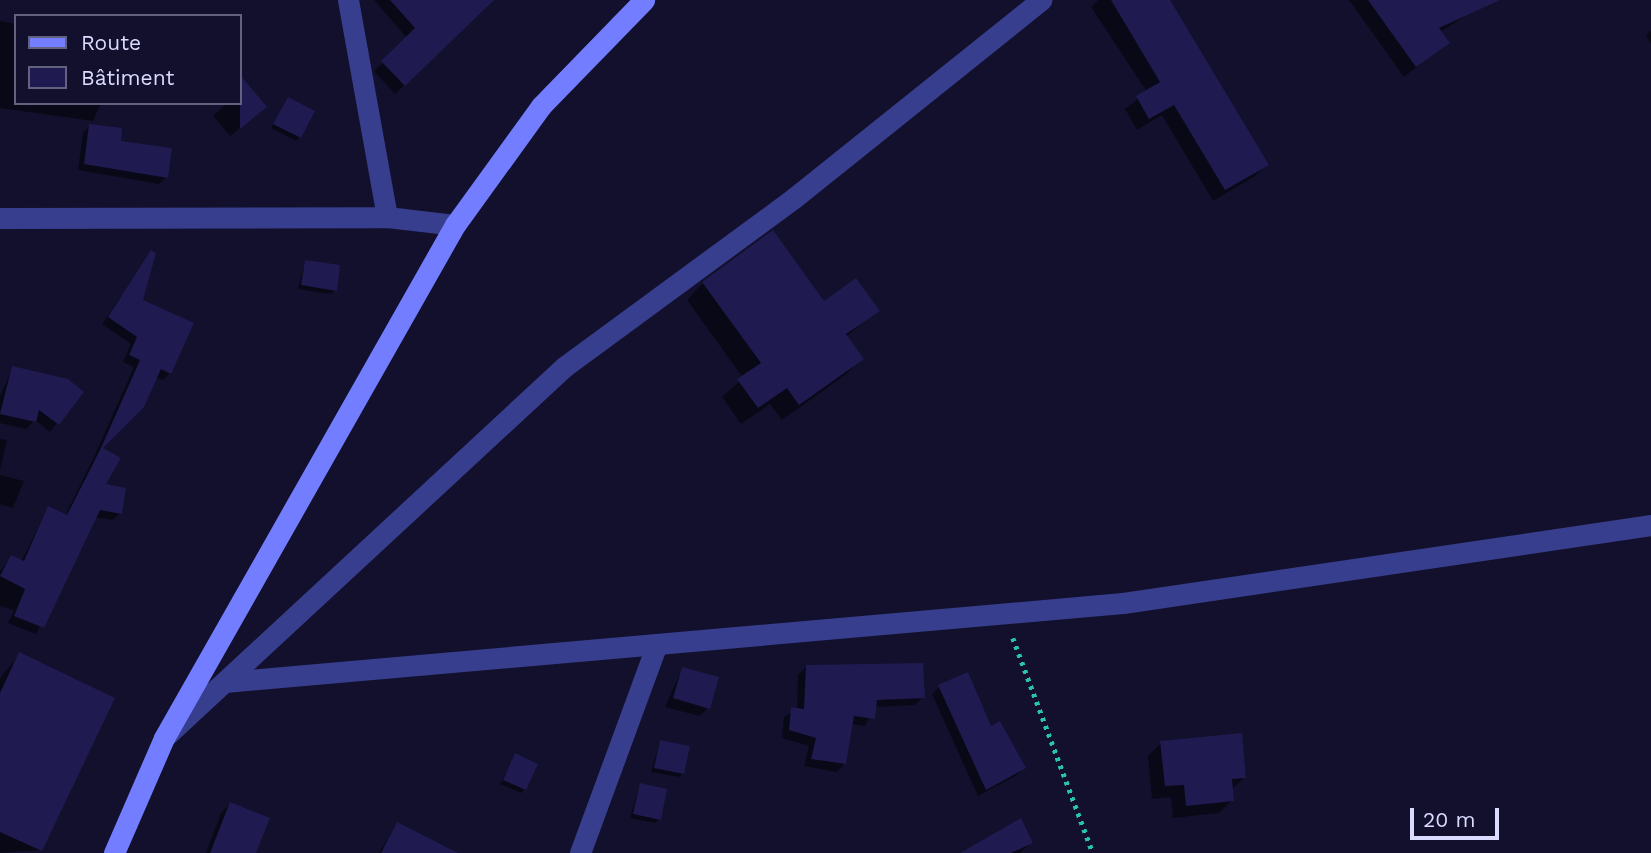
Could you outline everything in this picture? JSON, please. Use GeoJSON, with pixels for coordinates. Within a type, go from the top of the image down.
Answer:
{"type":"FeatureCollection","features":[{"type":"Feature","properties":{"kind":"main road"},"geometry":{"type":"LineString","coordinates":[[114,853],[164,738],[455,225],[541,106],[644,0]]}},
{"type":"Feature","properties":{"kind":"street"},"geometry":{"type":"LineString","coordinates":[[348,0],[387,217]]}},
{"type":"Feature","properties":{"kind":"street"},"geometry":{"type":"LineString","coordinates":[[164,738],[564,367],[794,198],[1041,0]]}},
{"type":"Feature","properties":{"kind":"street"},"geometry":{"type":"LineString","coordinates":[[0,218],[387,217],[455,225]]}},
{"type":"Feature","properties":{"kind":"street"},"geometry":{"type":"LineString","coordinates":[[225,682],[1124,603],[1651,526]]}},
{"type":"Feature","properties":{"kind":"street"},"geometry":{"type":"LineString","coordinates":[[580,853],[656,646]]}},
{"type":"Feature","properties":{"kind":"path"},"geometry":{"type":"LineString","coordinates":[[1004,614],[1093,853]]}},
{"type":"Feature","properties":{"kind":"building"},"geometry":{"type":"Polygon","coordinates":[[[390,0],[494,0],[405,86],[381,61],[415,28],[390,0]]]}},
{"type":"Feature","properties":{"kind":"building"},"geometry":{"type":"Polygon","coordinates":[[[1111,0],[1170,0],[1269,165],[1225,190],[1174,105],[1149,119],[1136,96],[1160,82],[1111,0]]]}},
{"type":"Feature","properties":{"kind":"building"},"geometry":{"type":"Polygon","coordinates":[[[1368,0],[1500,0],[1439,28],[1450,43],[1416,67],[1368,0]]]}},
{"type":"Feature","properties":{"kind":"building"},"geometry":{"type":"Polygon","coordinates":[[[242,77],[267,107],[240,129],[242,105],[242,77]]]}},
{"type":"Feature","properties":{"kind":"building"},"geometry":{"type":"Polygon","coordinates":[[[288,97],[315,111],[301,138],[273,124],[288,97]]]}},
{"type":"Feature","properties":{"kind":"building"},"geometry":{"type":"Polygon","coordinates":[[[89,124],[122,128],[121,141],[172,148],[168,178],[84,164],[89,124]]]}},
{"type":"Feature","properties":{"kind":"building"},"geometry":{"type":"Polygon","coordinates":[[[773,230],[824,301],[856,278],[880,311],[846,334],[864,359],[799,405],[787,388],[758,408],[737,379],[761,363],[702,282],[773,230]]]}},
{"type":"Feature","properties":{"kind":"building"},"geometry":{"type":"Polygon","coordinates":[[[151,250],[156,253],[143,300],[194,323],[171,374],[161,369],[144,407],[103,448],[121,458],[106,484],[126,488],[122,514],[100,510],[44,628],[14,616],[25,589],[0,576],[11,555],[24,561],[48,506],[67,515],[101,448],[140,360],[129,355],[137,337],[108,317],[151,250]]]}},
{"type":"Feature","properties":{"kind":"building"},"geometry":{"type":"Polygon","coordinates":[[[305,260],[340,265],[337,291],[301,285],[305,260]]]}},
{"type":"Feature","properties":{"kind":"building"},"geometry":{"type":"Polygon","coordinates":[[[12,366],[68,379],[84,392],[59,425],[39,410],[36,422],[0,414],[12,366]]]}},
{"type":"Feature","properties":{"kind":"building"},"geometry":{"type":"Polygon","coordinates":[[[19,652],[115,698],[42,851],[0,832],[0,693],[19,652]]]}},
{"type":"Feature","properties":{"kind":"building"},"geometry":{"type":"Polygon","coordinates":[[[923,663],[925,698],[877,700],[875,719],[854,716],[846,764],[811,759],[816,738],[789,730],[791,707],[804,709],[806,665],[923,663]]]}},
{"type":"Feature","properties":{"kind":"building"},"geometry":{"type":"Polygon","coordinates":[[[682,667],[719,677],[710,709],[673,698],[682,667]]]}},
{"type":"Feature","properties":{"kind":"building"},"geometry":{"type":"Polygon","coordinates":[[[968,672],[991,726],[1000,721],[1026,768],[986,790],[938,685],[968,672]]]}},
{"type":"Feature","properties":{"kind":"building"},"geometry":{"type":"Polygon","coordinates":[[[1242,733],[1246,778],[1232,779],[1234,801],[1186,806],[1184,785],[1165,786],[1160,741],[1242,733]]]}},
{"type":"Feature","properties":{"kind":"building"},"geometry":{"type":"Polygon","coordinates":[[[660,740],[690,746],[684,774],[654,768],[660,740]]]}},
{"type":"Feature","properties":{"kind":"building"},"geometry":{"type":"Polygon","coordinates":[[[515,753],[538,764],[526,790],[503,780],[515,753]]]}},
{"type":"Feature","properties":{"kind":"building"},"geometry":{"type":"Polygon","coordinates":[[[640,783],[667,789],[661,820],[633,814],[640,783]]]}},
{"type":"Feature","properties":{"kind":"building"},"geometry":{"type":"Polygon","coordinates":[[[230,802],[270,818],[256,853],[210,853],[230,802]]]}},
{"type":"Feature","properties":{"kind":"building"},"geometry":{"type":"Polygon","coordinates":[[[1021,818],[1033,843],[1011,853],[960,853],[1021,818]]]}},
{"type":"Feature","properties":{"kind":"building"},"geometry":{"type":"Polygon","coordinates":[[[397,822],[458,853],[381,853],[397,822]]]}}]}
